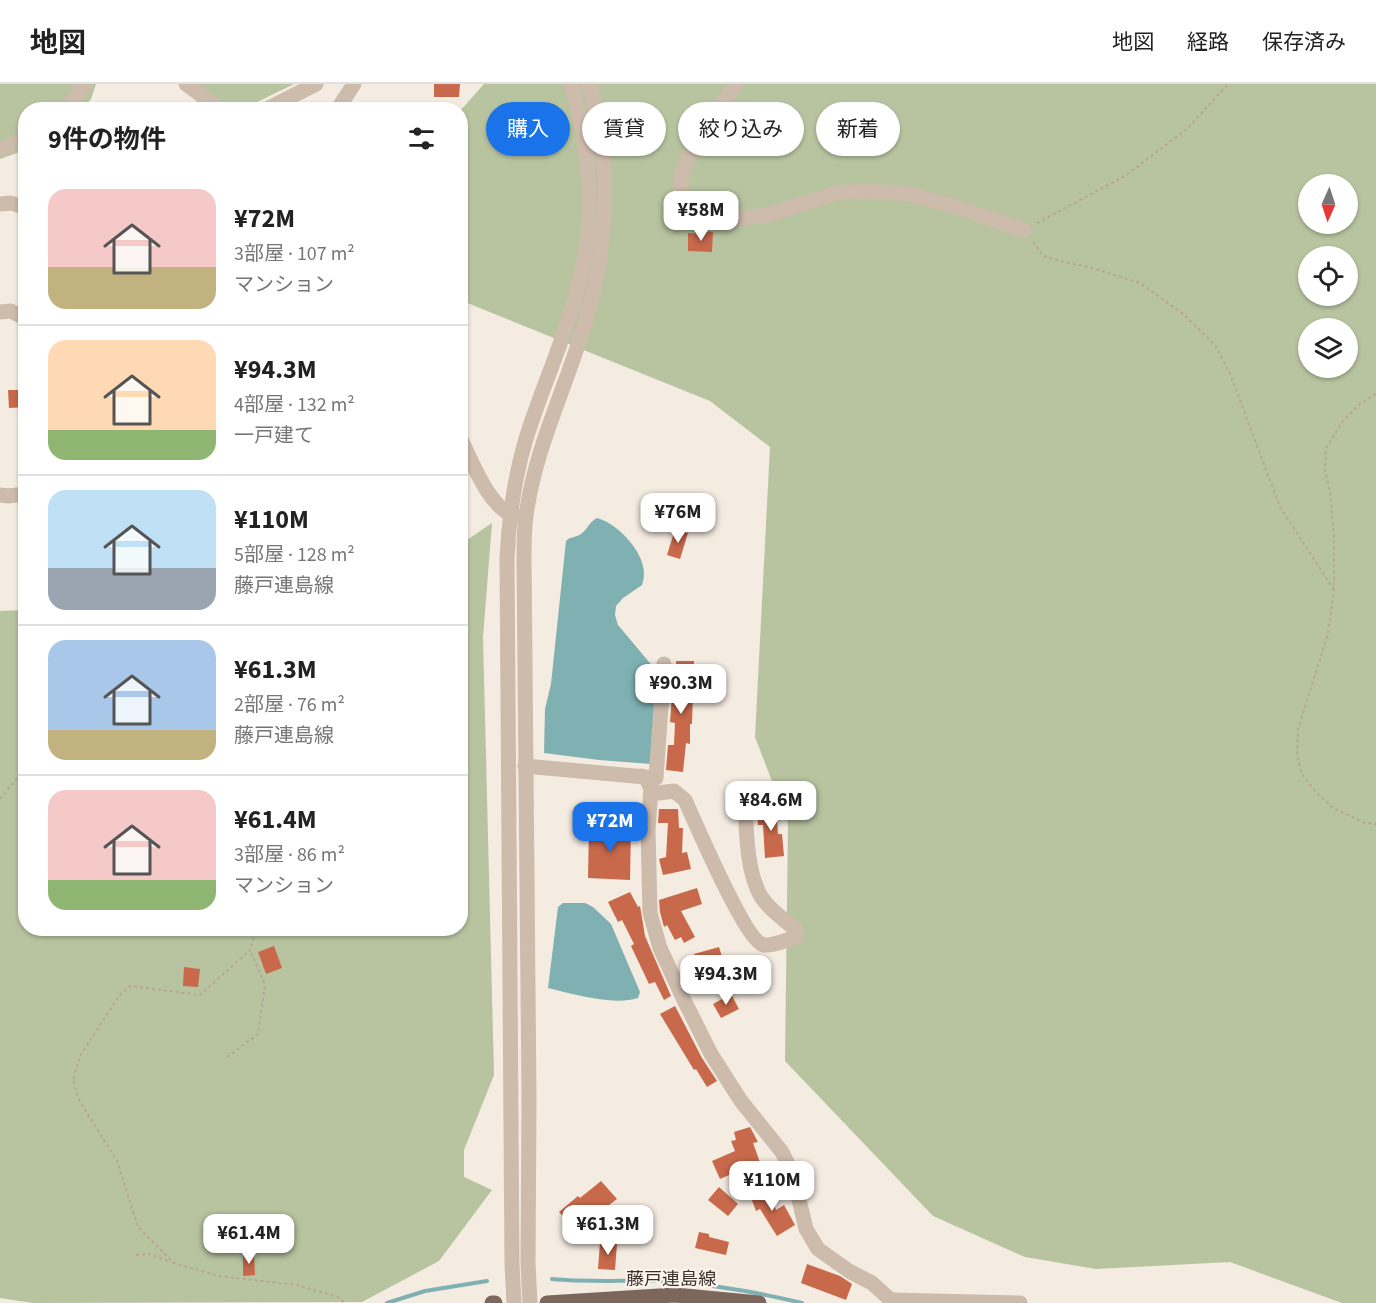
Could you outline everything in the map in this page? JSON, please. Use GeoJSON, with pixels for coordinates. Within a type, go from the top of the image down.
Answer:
{"type":"FeatureCollection","features":[{"type":"Feature","properties":{"kind":"main road","name":"藤戸連島線"},"geometry":{"type":"LineString","coordinates":[[547,1303],[675,1295],[759,1303]]}},
{"type":"Feature","properties":{"kind":"street"},"geometry":{"type":"LineString","coordinates":[[71,102],[85,84]]}},
{"type":"Feature","properties":{"kind":"street"},"geometry":{"type":"LineString","coordinates":[[186,84],[210,102]]}},
{"type":"Feature","properties":{"kind":"street"},"geometry":{"type":"LineString","coordinates":[[281,102],[316,84]]}},
{"type":"Feature","properties":{"kind":"street"},"geometry":{"type":"LineString","coordinates":[[342,102],[354,84]]}},
{"type":"Feature","properties":{"kind":"street"},"geometry":{"type":"LineString","coordinates":[[514,1303],[506,630],[509,514],[526,440],[563,337],[579,285],[586,246],[589,201],[588,162],[571,84]]}},
{"type":"Feature","properties":{"kind":"street"},"geometry":{"type":"LineString","coordinates":[[530,1303],[524,557],[526,517],[542,445],[592,300],[602,248],[605,200],[603,163],[599,128],[588,84]]}},
{"type":"Feature","properties":{"kind":"street"},"geometry":{"type":"LineString","coordinates":[[736,84],[698,136],[682,172],[681,192],[691,210],[701,219],[716,221],[767,215],[837,193],[866,191],[909,194],[951,205],[1024,230]]}},
{"type":"Feature","properties":{"kind":"street"},"geometry":{"type":"LineString","coordinates":[[0,150],[18,142]]}},
{"type":"Feature","properties":{"kind":"street"},"geometry":{"type":"LineString","coordinates":[[0,204],[11,203],[18,205]]}},
{"type":"Feature","properties":{"kind":"street"},"geometry":{"type":"LineString","coordinates":[[0,312],[11,311],[18,315]]}},
{"type":"Feature","properties":{"kind":"street"},"geometry":{"type":"LineString","coordinates":[[468,454],[485,490],[509,514],[526,517]]}},
{"type":"Feature","properties":{"kind":"street"},"geometry":{"type":"LineString","coordinates":[[0,495],[18,495]]}},
{"type":"Feature","properties":{"kind":"street"},"geometry":{"type":"LineString","coordinates":[[525,766],[656,778],[664,664]]}},
{"type":"Feature","properties":{"kind":"street"},"geometry":{"type":"LineString","coordinates":[[642,776],[650,784],[648,830],[650,913],[660,948],[711,1054],[741,1101],[782,1152],[793,1174],[806,1229],[818,1249],[849,1271],[872,1282],[892,1302],[1020,1303]]}},
{"type":"Feature","properties":{"kind":"street"},"geometry":{"type":"LineString","coordinates":[[651,794],[674,791],[685,800],[729,895],[746,925],[757,941],[764,945],[774,944],[796,937],[796,930],[766,903],[757,891],[746,844],[745,798]]}},
{"type":"Feature","properties":{"kind":"path"},"geometry":{"type":"LineString","coordinates":[[1228,84],[1188,129],[1125,176],[1024,230],[1043,256],[1140,283],[1182,313],[1215,345],[1229,371],[1280,507],[1334,590]]}},
{"type":"Feature","properties":{"kind":"path"},"geometry":{"type":"LineString","coordinates":[[1376,394],[1360,404],[1343,421],[1326,448],[1325,471],[1330,492],[1334,537],[1334,590],[1328,634],[1298,729],[1297,755],[1302,774],[1332,808],[1365,824],[1376,824]]}},
{"type":"Feature","properties":{"kind":"path"},"geometry":{"type":"LineString","coordinates":[[0,799],[18,777]]}},
{"type":"Feature","properties":{"kind":"path"},"geometry":{"type":"LineString","coordinates":[[174,1263],[138,1227],[117,1161],[80,1100],[73,1080],[80,1056],[119,996],[130,986],[200,995],[250,950],[254,936]]}},
{"type":"Feature","properties":{"kind":"path"},"geometry":{"type":"LineString","coordinates":[[227,1057],[258,1034],[265,985],[250,950]]}},
{"type":"Feature","properties":{"kind":"path"},"geometry":{"type":"LineString","coordinates":[[136,1255],[149,1254],[219,1276],[297,1285],[338,1297],[345,1303]]}},
{"type":"Feature","properties":{"kind":"green space"},"geometry":{"type":"Polygon","coordinates":[[[0,84],[96,84],[88,102],[18,102],[18,153],[0,159],[0,84]]]}},
{"type":"Feature","properties":{"kind":"green space"},"geometry":{"type":"Polygon","coordinates":[[[197,84],[294,84],[257,102],[220,102],[197,84]]]}},
{"type":"Feature","properties":{"kind":"green space"},"geometry":{"type":"Polygon","coordinates":[[[484,84],[1376,84],[1376,1303],[1342,1303],[1230,1262],[1096,1269],[1025,1257],[933,1216],[785,1061],[788,823],[755,737],[770,447],[710,401],[468,303],[468,102],[484,84]]]}},
{"type":"Feature","properties":{"kind":"green space"},"geometry":{"type":"Polygon","coordinates":[[[492,523],[483,637],[494,1075],[464,1150],[464,1177],[492,1190],[439,1261],[362,1302],[33,1303],[0,1298],[0,611],[18,610],[18,936],[468,936],[468,539],[492,523]]]}},
{"type":"Feature","properties":{"kind":"water"},"geometry":{"type":"Polygon","coordinates":[[[597,518],[615,527],[624,535],[639,554],[643,565],[642,585],[623,598],[616,606],[615,615],[618,625],[654,668],[656,695],[651,764],[544,753],[545,709],[551,684],[566,541],[581,534],[597,518]]]}},
{"type":"Feature","properties":{"kind":"water"},"geometry":{"type":"Polygon","coordinates":[[[563,903],[585,903],[593,907],[611,924],[640,992],[638,998],[605,1000],[548,988],[558,907],[563,903]]]}},
{"type":"Feature","properties":{"kind":"building"},"geometry":{"type":"Polygon","coordinates":[[[434,84],[460,84],[459,97],[434,97],[434,84]]]}},
{"type":"Feature","properties":{"kind":"building"},"geometry":{"type":"Polygon","coordinates":[[[695,231],[713,232],[712,252],[688,251],[688,233],[695,234],[695,231]]]}},
{"type":"Feature","properties":{"kind":"building"},"geometry":{"type":"Polygon","coordinates":[[[8,390],[18,390],[18,407],[9,408],[8,390]]]}},
{"type":"Feature","properties":{"kind":"building"},"geometry":{"type":"Polygon","coordinates":[[[675,529],[688,533],[680,559],[667,555],[675,529]]]}},
{"type":"Feature","properties":{"kind":"building"},"geometry":{"type":"Polygon","coordinates":[[[676,661],[694,661],[692,724],[690,724],[690,744],[686,743],[683,772],[666,770],[668,745],[674,745],[675,723],[670,722],[672,696],[677,696],[676,661]]]}},
{"type":"Feature","properties":{"kind":"building"},"geometry":{"type":"Polygon","coordinates":[[[776,806],[778,834],[782,834],[784,856],[765,858],[763,825],[758,825],[757,807],[776,806]]]}},
{"type":"Feature","properties":{"kind":"building"},"geometry":{"type":"Polygon","coordinates":[[[659,809],[678,809],[679,828],[683,828],[682,853],[687,852],[691,869],[663,875],[659,859],[666,857],[668,823],[658,823],[659,809]]]}},
{"type":"Feature","properties":{"kind":"building"},"geometry":{"type":"Polygon","coordinates":[[[589,826],[631,827],[630,880],[588,878],[589,826]]]}},
{"type":"Feature","properties":{"kind":"building"},"geometry":{"type":"Polygon","coordinates":[[[697,888],[702,904],[681,911],[695,937],[684,943],[681,937],[675,940],[667,925],[664,927],[659,900],[697,888]]]}},
{"type":"Feature","properties":{"kind":"building"},"geometry":{"type":"Polygon","coordinates":[[[630,892],[638,907],[640,906],[645,936],[671,996],[664,1000],[655,982],[649,984],[631,946],[634,944],[622,920],[618,922],[608,902],[630,892]]]}},
{"type":"Feature","properties":{"kind":"building"},"geometry":{"type":"Polygon","coordinates":[[[274,946],[282,968],[266,974],[258,952],[274,946]]]}},
{"type":"Feature","properties":{"kind":"building"},"geometry":{"type":"Polygon","coordinates":[[[719,947],[725,966],[699,973],[694,954],[719,947]]]}},
{"type":"Feature","properties":{"kind":"building"},"geometry":{"type":"Polygon","coordinates":[[[184,967],[200,969],[198,987],[183,986],[184,967]]]}},
{"type":"Feature","properties":{"kind":"building"},"geometry":{"type":"Polygon","coordinates":[[[731,994],[739,1009],[721,1018],[713,1004],[731,994]]]}},
{"type":"Feature","properties":{"kind":"building"},"geometry":{"type":"Polygon","coordinates":[[[675,1006],[702,1058],[717,1081],[707,1087],[660,1014],[675,1006]]]}},
{"type":"Feature","properties":{"kind":"building"},"geometry":{"type":"Polygon","coordinates":[[[750,1127],[758,1142],[753,1143],[762,1168],[740,1176],[738,1171],[720,1179],[712,1161],[735,1151],[731,1141],[736,1140],[734,1132],[750,1127]]]}},
{"type":"Feature","properties":{"kind":"building"},"geometry":{"type":"Polygon","coordinates":[[[601,1181],[617,1199],[604,1209],[611,1217],[602,1224],[605,1228],[587,1243],[559,1212],[601,1181]]]}},
{"type":"Feature","properties":{"kind":"building"},"geometry":{"type":"Polygon","coordinates":[[[719,1187],[738,1204],[728,1216],[708,1200],[719,1187]]]}},
{"type":"Feature","properties":{"kind":"building"},"geometry":{"type":"Polygon","coordinates":[[[768,1188],[776,1210],[784,1205],[795,1225],[777,1236],[760,1209],[756,1211],[750,1195],[768,1188]]]}},
{"type":"Feature","properties":{"kind":"building"},"geometry":{"type":"Polygon","coordinates":[[[699,1232],[729,1242],[726,1255],[695,1248],[699,1232]]]}},
{"type":"Feature","properties":{"kind":"building"},"geometry":{"type":"Polygon","coordinates":[[[600,1243],[617,1244],[615,1270],[598,1269],[600,1243]]]}},
{"type":"Feature","properties":{"kind":"building"},"geometry":{"type":"Polygon","coordinates":[[[243,1255],[254,1255],[255,1275],[243,1276],[243,1255]]]}},
{"type":"Feature","properties":{"kind":"building"},"geometry":{"type":"Polygon","coordinates":[[[807,1264],[840,1276],[852,1284],[846,1300],[801,1283],[807,1264]]]}},
{"type":"Feature","properties":{"kind":"waterway"},"geometry":{"type":"LineString","coordinates":[[552,1279],[678,1282],[740,1290],[802,1303]]}},
{"type":"Feature","properties":{"kind":"waterway"},"geometry":{"type":"LineString","coordinates":[[387,1303],[425,1291],[487,1281]]}}]}
